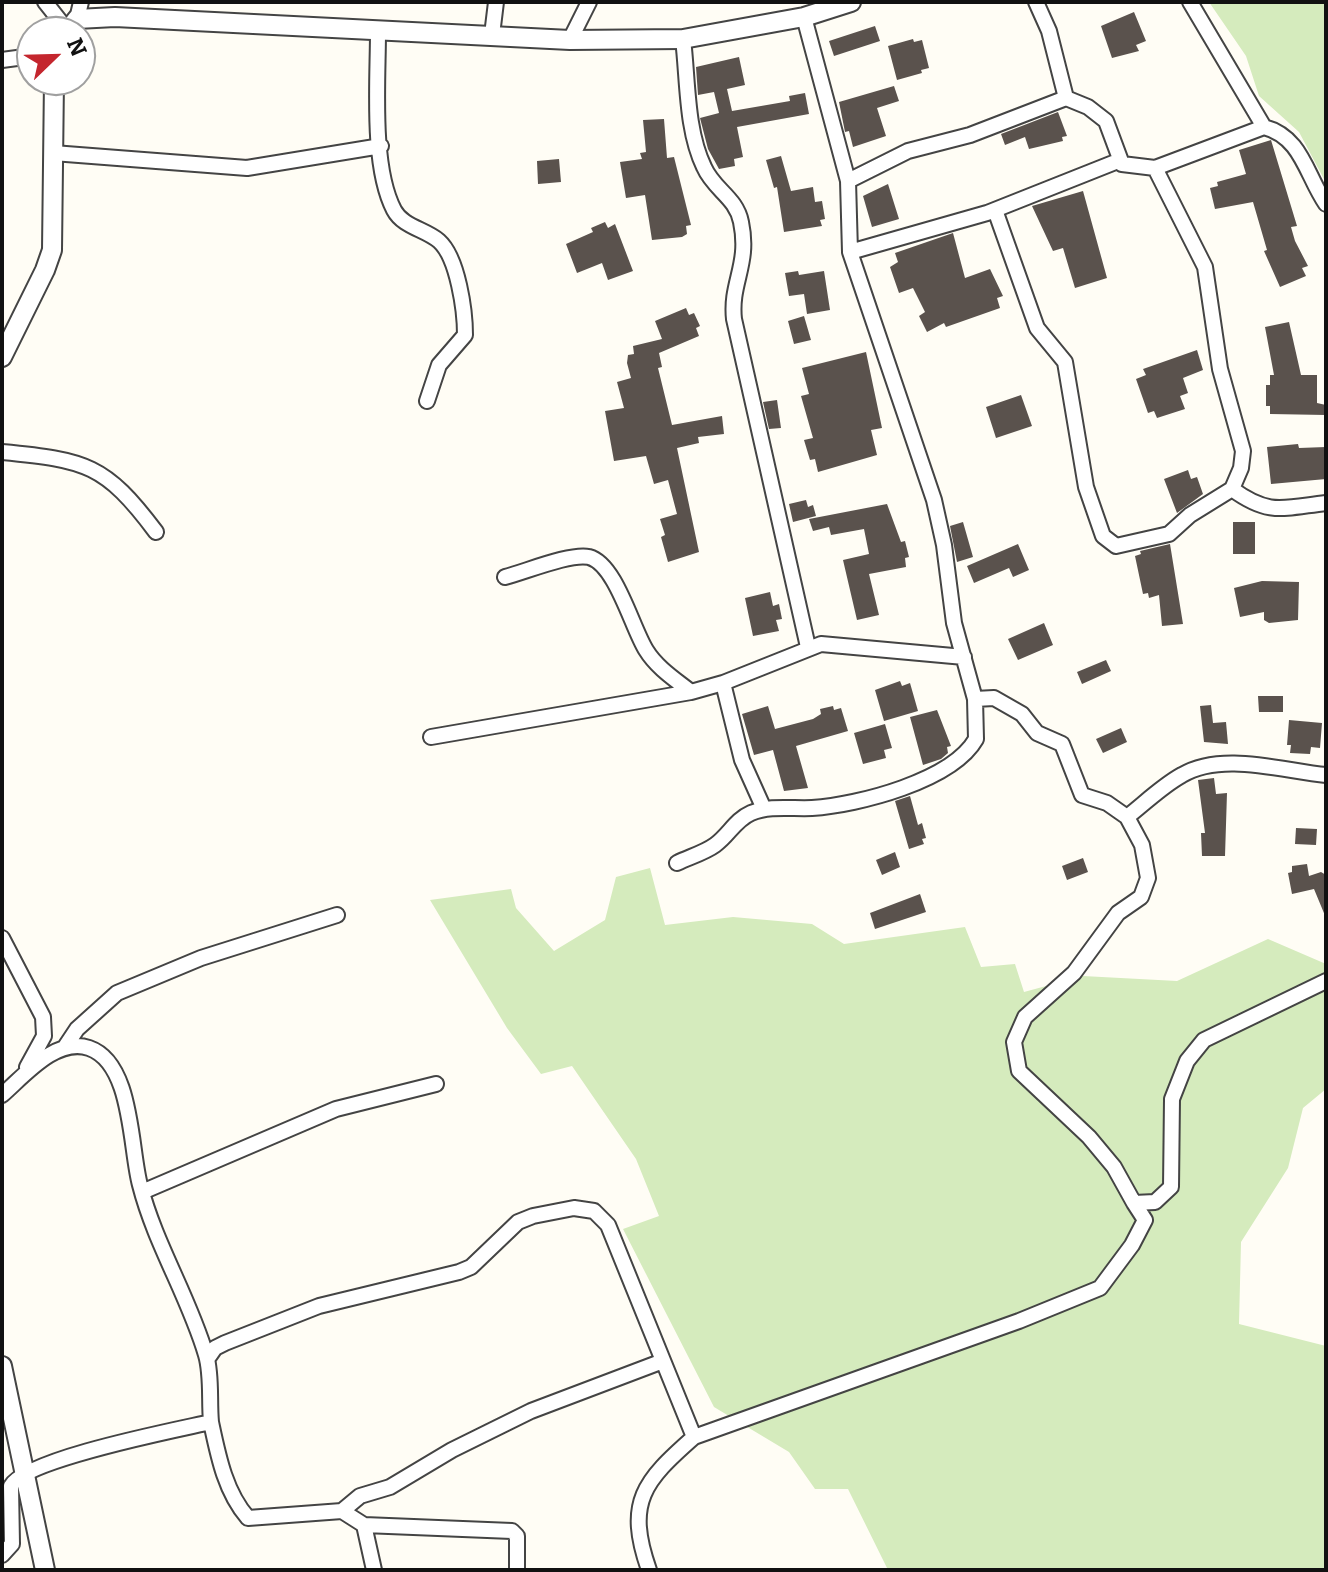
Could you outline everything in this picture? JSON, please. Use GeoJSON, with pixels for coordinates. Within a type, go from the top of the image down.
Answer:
{"type":"FeatureCollection","features":[{"type":"Feature","properties":{"kind":"street"},"geometry":{"type":"LineString","coordinates":[[45,2],[66,16]]}},
{"type":"Feature","properties":{"kind":"street"},"geometry":{"type":"LineString","coordinates":[[492,35],[496,2]]}},
{"type":"Feature","properties":{"kind":"street"},"geometry":{"type":"LineString","coordinates":[[570,40],[589,2]]}},
{"type":"Feature","properties":{"kind":"street"},"geometry":{"type":"LineString","coordinates":[[96,19],[115,17],[570,40],[683,39],[804,17],[851,2]]}},
{"type":"Feature","properties":{"kind":"street"},"geometry":{"type":"LineString","coordinates":[[1036,2],[1049,31],[1066,98]]}},
{"type":"Feature","properties":{"kind":"street"},"geometry":{"type":"LineString","coordinates":[[1190,2],[1264,127]]}},
{"type":"Feature","properties":{"kind":"street"},"geometry":{"type":"LineString","coordinates":[[677,863],[715,846],[734,823],[764,809],[846,804],[922,780],[959,762],[976,739],[975,699],[954,623],[944,545],[921,455],[850,252],[848,181],[804,17]]}},
{"type":"Feature","properties":{"kind":"street"},"geometry":{"type":"LineString","coordinates":[[378,32],[383,175],[395,214],[439,241],[452,267],[464,304],[465,335],[439,365],[427,401]]}},
{"type":"Feature","properties":{"kind":"street"},"geometry":{"type":"LineString","coordinates":[[683,39],[698,150],[708,176],[733,200],[747,249],[733,301],[734,319],[808,647]]}},
{"type":"Feature","properties":{"kind":"street"},"geometry":{"type":"LineString","coordinates":[[2,357],[52,250],[54,96]]}},
{"type":"Feature","properties":{"kind":"street"},"geometry":{"type":"LineString","coordinates":[[848,181],[908,151],[970,135],[1066,98],[1088,107],[1106,121],[1118,161]]}},
{"type":"Feature","properties":{"kind":"street"},"geometry":{"type":"LineString","coordinates":[[850,252],[995,210],[1118,161],[1136,168],[1155,168],[1264,127],[1280,131],[1295,145],[1326,204]]}},
{"type":"Feature","properties":{"kind":"street"},"geometry":{"type":"LineString","coordinates":[[53,153],[247,168],[381,146]]}},
{"type":"Feature","properties":{"kind":"street"},"geometry":{"type":"LineString","coordinates":[[995,210],[1037,328],[1065,362],[1086,487],[1094,516],[1108,544],[1116,546],[1169,534],[1190,515],[1232,489],[1241,468],[1243,451],[1220,369],[1205,267],[1155,168]]}},
{"type":"Feature","properties":{"kind":"street"},"geometry":{"type":"LineString","coordinates":[[2,452],[39,456],[93,470],[126,493],[156,532]]}},
{"type":"Feature","properties":{"kind":"street"},"geometry":{"type":"LineString","coordinates":[[1232,489],[1257,507],[1279,509],[1326,503]]}},
{"type":"Feature","properties":{"kind":"street"},"geometry":{"type":"LineString","coordinates":[[505,577],[569,559],[587,556],[599,561],[610,576],[647,652],[691,692]]}},
{"type":"Feature","properties":{"kind":"street"},"geometry":{"type":"LineString","coordinates":[[431,737],[691,692],[786,660],[808,647],[876,647],[964,657]]}},
{"type":"Feature","properties":{"kind":"street"},"geometry":{"type":"LineString","coordinates":[[723,683],[742,760],[764,809]]}},
{"type":"Feature","properties":{"kind":"street"},"geometry":{"type":"LineString","coordinates":[[649,1570],[638,1539],[643,1492],[657,1470],[694,1437],[1019,1321],[1100,1288],[1132,1245],[1145,1220],[1114,1167],[1089,1137],[1019,1071],[1014,1042],[1025,1017],[1074,973],[1087,949],[1118,913],[1141,897],[1148,878],[1144,856],[1127,817],[1107,803],[1082,795],[1062,744],[1037,733],[1022,714],[994,698],[975,699]]}},
{"type":"Feature","properties":{"kind":"street"},"geometry":{"type":"LineString","coordinates":[[1127,817],[1184,773],[1218,765],[1259,766],[1326,775]]}},
{"type":"Feature","properties":{"kind":"street"},"geometry":{"type":"LineString","coordinates":[[22,1074],[65,1047],[77,1029],[117,993],[201,958],[337,915]]}},
{"type":"Feature","properties":{"kind":"street"},"geometry":{"type":"LineString","coordinates":[[2,938],[43,1017],[44,1036],[22,1074],[2,1095]]}},
{"type":"Feature","properties":{"kind":"street"},"geometry":{"type":"LineString","coordinates":[[1134,1203],[1155,1202],[1171,1187],[1172,1099],[1187,1061],[1204,1040],[1326,981]]}},
{"type":"Feature","properties":{"kind":"street"},"geometry":{"type":"LineString","coordinates":[[65,1047],[91,1049],[106,1061],[127,1101],[142,1192],[208,1358],[211,1422],[223,1471],[237,1506],[248,1518],[342,1511],[360,1496],[390,1487],[452,1450],[531,1411],[663,1361]]}},
{"type":"Feature","properties":{"kind":"street"},"geometry":{"type":"LineString","coordinates":[[142,1192],[336,1109],[436,1084]]}},
{"type":"Feature","properties":{"kind":"street"},"geometry":{"type":"LineString","coordinates":[[208,1358],[215,1348],[225,1343],[319,1306],[471,1267],[518,1222],[574,1208],[594,1211],[608,1225],[694,1437]]}},
{"type":"Feature","properties":{"kind":"street"},"geometry":{"type":"LineString","coordinates":[[2,1366],[27,1471],[45,1570]]}},
{"type":"Feature","properties":{"kind":"street"},"geometry":{"type":"LineString","coordinates":[[2,1555],[12,1544],[11,1486],[27,1471],[130,1439],[211,1422]]}},
{"type":"Feature","properties":{"kind":"street"},"geometry":{"type":"LineString","coordinates":[[342,1511],[364,1525],[512,1531],[517,1536],[517,1570]]}},
{"type":"Feature","properties":{"kind":"street"},"geometry":{"type":"LineString","coordinates":[[364,1525],[374,1570]]}},
{"type":"Feature","properties":{"kind":"green space"},"geometry":{"type":"Polygon","coordinates":[[[1209,2],[1326,2],[1326,183],[1299,132],[1259,96],[1246,56],[1209,2]]]}},
{"type":"Feature","properties":{"kind":"green space"},"geometry":{"type":"Polygon","coordinates":[[[650,868],[665,925],[733,917],[812,924],[844,944],[965,927],[981,967],[1015,964],[1024,992],[1083,976],[1177,981],[1268,939],[1326,964],[1326,1089],[1303,1108],[1288,1168],[1241,1242],[1239,1324],[1326,1346],[1326,1570],[888,1570],[848,1489],[815,1489],[789,1452],[714,1407],[623,1229],[659,1216],[636,1159],[572,1066],[541,1074],[507,1028],[430,900],[511,889],[516,908],[554,951],[605,920],[616,877],[650,868]]]}},
{"type":"Feature","properties":{"kind":"building"},"geometry":{"type":"Polygon","coordinates":[[[1134,12],[1146,41],[1136,45],[1139,51],[1112,58],[1101,26],[1134,12]]]}},
{"type":"Feature","properties":{"kind":"building"},"geometry":{"type":"Polygon","coordinates":[[[875,26],[880,41],[834,56],[829,41],[875,26]]]}},
{"type":"Feature","properties":{"kind":"building"},"geometry":{"type":"Polygon","coordinates":[[[913,39],[914,42],[922,40],[929,68],[897,80],[888,46],[913,39]]]}},
{"type":"Feature","properties":{"kind":"building"},"geometry":{"type":"Polygon","coordinates":[[[739,57],[745,85],[727,89],[732,111],[790,101],[789,96],[805,93],[809,114],[737,127],[743,157],[734,159],[735,166],[719,169],[708,149],[700,118],[719,113],[714,92],[698,95],[696,67],[739,57]]]}},
{"type":"Feature","properties":{"kind":"building"},"geometry":{"type":"Polygon","coordinates":[[[894,86],[899,101],[877,108],[886,136],[853,147],[849,131],[845,132],[839,102],[894,86]]]}},
{"type":"Feature","properties":{"kind":"building"},"geometry":{"type":"Polygon","coordinates":[[[1058,112],[1067,136],[1062,137],[1063,141],[1029,149],[1025,137],[1005,145],[1001,134],[1058,112]]]}},
{"type":"Feature","properties":{"kind":"building"},"geometry":{"type":"Polygon","coordinates":[[[664,119],[667,158],[674,157],[691,225],[686,226],[687,234],[682,237],[652,240],[645,195],[626,198],[620,162],[642,159],[640,153],[646,152],[643,120],[664,119]]]}},
{"type":"Feature","properties":{"kind":"building"},"geometry":{"type":"Polygon","coordinates":[[[1271,140],[1297,226],[1291,227],[1295,241],[1308,266],[1302,268],[1306,276],[1280,287],[1264,251],[1267,250],[1253,202],[1215,209],[1210,188],[1218,186],[1217,182],[1246,174],[1239,150],[1271,140]]]}},
{"type":"Feature","properties":{"kind":"building"},"geometry":{"type":"Polygon","coordinates":[[[781,156],[791,191],[813,187],[815,202],[822,201],[825,219],[820,220],[822,226],[784,232],[777,187],[774,188],[766,160],[781,156]]]}},
{"type":"Feature","properties":{"kind":"building"},"geometry":{"type":"Polygon","coordinates":[[[559,159],[561,182],[538,184],[537,161],[559,159]]]}},
{"type":"Feature","properties":{"kind":"building"},"geometry":{"type":"Polygon","coordinates":[[[888,184],[899,219],[872,227],[863,196],[888,184]]]}},
{"type":"Feature","properties":{"kind":"building"},"geometry":{"type":"Polygon","coordinates":[[[1083,191],[1107,278],[1075,288],[1063,248],[1053,251],[1032,206],[1083,191]]]}},
{"type":"Feature","properties":{"kind":"building"},"geometry":{"type":"Polygon","coordinates":[[[605,222],[608,228],[615,224],[633,271],[608,280],[602,263],[577,273],[566,244],[593,232],[591,228],[605,222]]]}},
{"type":"Feature","properties":{"kind":"building"},"geometry":{"type":"Polygon","coordinates":[[[953,233],[965,278],[990,269],[1003,296],[997,298],[1000,308],[946,327],[944,323],[927,332],[919,316],[925,312],[913,288],[899,293],[890,267],[898,262],[895,253],[953,233]]]}},
{"type":"Feature","properties":{"kind":"building"},"geometry":{"type":"Polygon","coordinates":[[[798,271],[799,275],[824,271],[830,310],[807,314],[804,294],[789,296],[785,273],[798,271]]]}},
{"type":"Feature","properties":{"kind":"building"},"geometry":{"type":"Polygon","coordinates":[[[686,308],[689,315],[694,313],[700,326],[696,328],[699,336],[659,353],[662,367],[658,368],[672,425],[722,416],[724,434],[698,437],[699,443],[677,448],[699,552],[668,562],[660,519],[677,514],[668,480],[654,484],[646,456],[614,461],[605,411],[624,408],[617,382],[631,378],[627,363],[628,355],[634,354],[633,346],[662,339],[655,321],[686,308]]]}},
{"type":"Feature","properties":{"kind":"building"},"geometry":{"type":"Polygon","coordinates":[[[804,316],[811,340],[794,344],[788,321],[804,316]]]}},
{"type":"Feature","properties":{"kind":"building"},"geometry":{"type":"Polygon","coordinates":[[[1289,322],[1301,375],[1317,375],[1317,403],[1326,405],[1326,415],[1270,414],[1270,406],[1266,406],[1266,385],[1270,385],[1270,375],[1274,375],[1265,327],[1289,322]]]}},
{"type":"Feature","properties":{"kind":"building"},"geometry":{"type":"Polygon","coordinates":[[[1197,350],[1203,370],[1183,378],[1188,393],[1180,396],[1185,409],[1157,418],[1154,411],[1148,413],[1136,379],[1146,375],[1143,369],[1197,350]]]}},
{"type":"Feature","properties":{"kind":"building"},"geometry":{"type":"Polygon","coordinates":[[[866,352],[882,428],[871,430],[877,455],[818,472],[815,459],[810,460],[804,440],[813,438],[801,396],[809,394],[802,368],[866,352]]]}},
{"type":"Feature","properties":{"kind":"building"},"geometry":{"type":"Polygon","coordinates":[[[1021,395],[1032,426],[996,438],[986,407],[1021,395]]]}},
{"type":"Feature","properties":{"kind":"building"},"geometry":{"type":"Polygon","coordinates":[[[777,400],[781,428],[769,429],[763,402],[777,400]]]}},
{"type":"Feature","properties":{"kind":"building"},"geometry":{"type":"Polygon","coordinates":[[[1298,444],[1299,448],[1326,447],[1326,479],[1271,484],[1267,447],[1298,444]]]}},
{"type":"Feature","properties":{"kind":"building"},"geometry":{"type":"Polygon","coordinates":[[[1188,470],[1191,479],[1197,477],[1203,494],[1177,513],[1164,479],[1188,470]]]}},
{"type":"Feature","properties":{"kind":"building"},"geometry":{"type":"Polygon","coordinates":[[[806,500],[808,507],[813,505],[816,516],[793,522],[789,504],[806,500]]]}},
{"type":"Feature","properties":{"kind":"building"},"geometry":{"type":"Polygon","coordinates":[[[887,504],[901,542],[905,541],[909,557],[905,558],[906,567],[869,574],[879,615],[857,620],[843,560],[869,554],[864,529],[831,535],[829,527],[813,531],[809,519],[887,504]]]}},
{"type":"Feature","properties":{"kind":"building"},"geometry":{"type":"Polygon","coordinates":[[[963,522],[973,557],[957,562],[950,526],[963,522]]]}},
{"type":"Feature","properties":{"kind":"building"},"geometry":{"type":"Polygon","coordinates":[[[1233,522],[1255,522],[1255,554],[1233,554],[1233,522]]]}},
{"type":"Feature","properties":{"kind":"building"},"geometry":{"type":"Polygon","coordinates":[[[1018,544],[1029,570],[1013,577],[1009,568],[974,583],[967,566],[1018,544]]]}},
{"type":"Feature","properties":{"kind":"building"},"geometry":{"type":"Polygon","coordinates":[[[1170,544],[1183,624],[1162,626],[1159,595],[1149,598],[1148,593],[1143,594],[1135,556],[1141,554],[1140,551],[1170,544]]]}},
{"type":"Feature","properties":{"kind":"building"},"geometry":{"type":"Polygon","coordinates":[[[1262,581],[1299,582],[1298,620],[1269,623],[1264,620],[1264,612],[1240,617],[1234,588],[1262,581]]]}},
{"type":"Feature","properties":{"kind":"building"},"geometry":{"type":"Polygon","coordinates":[[[770,592],[773,606],[779,604],[782,619],[776,620],[779,631],[753,636],[745,598],[770,592]]]}},
{"type":"Feature","properties":{"kind":"building"},"geometry":{"type":"Polygon","coordinates":[[[1044,623],[1053,645],[1018,660],[1008,639],[1044,623]]]}},
{"type":"Feature","properties":{"kind":"building"},"geometry":{"type":"Polygon","coordinates":[[[1106,660],[1111,671],[1082,684],[1077,672],[1106,660]]]}},
{"type":"Feature","properties":{"kind":"building"},"geometry":{"type":"Polygon","coordinates":[[[900,681],[902,686],[910,683],[918,711],[884,721],[875,690],[900,681]]]}},
{"type":"Feature","properties":{"kind":"building"},"geometry":{"type":"Polygon","coordinates":[[[1258,696],[1283,696],[1283,712],[1259,712],[1258,696]]]}},
{"type":"Feature","properties":{"kind":"building"},"geometry":{"type":"Polygon","coordinates":[[[1211,705],[1213,723],[1226,722],[1228,744],[1204,742],[1200,706],[1211,705]]]}},
{"type":"Feature","properties":{"kind":"building"},"geometry":{"type":"Polygon","coordinates":[[[768,706],[775,729],[813,719],[821,714],[820,709],[841,708],[848,731],[796,746],[808,788],[784,791],[773,750],[754,755],[742,714],[768,706]]]}},
{"type":"Feature","properties":{"kind":"building"},"geometry":{"type":"Polygon","coordinates":[[[937,710],[951,746],[947,747],[948,753],[941,759],[923,765],[910,717],[937,710]]]}},
{"type":"Feature","properties":{"kind":"building"},"geometry":{"type":"Polygon","coordinates":[[[1289,720],[1322,723],[1320,748],[1311,747],[1310,754],[1290,753],[1291,745],[1287,745],[1289,720]]]}},
{"type":"Feature","properties":{"kind":"building"},"geometry":{"type":"Polygon","coordinates":[[[885,724],[892,748],[884,750],[886,758],[863,764],[854,733],[885,724]]]}},
{"type":"Feature","properties":{"kind":"building"},"geometry":{"type":"Polygon","coordinates":[[[1121,728],[1127,742],[1103,753],[1096,739],[1121,728]]]}},
{"type":"Feature","properties":{"kind":"building"},"geometry":{"type":"Polygon","coordinates":[[[1214,778],[1216,794],[1227,793],[1225,856],[1202,856],[1201,833],[1205,833],[1198,780],[1214,778]]]}},
{"type":"Feature","properties":{"kind":"building"},"geometry":{"type":"Polygon","coordinates":[[[910,796],[918,825],[922,823],[926,838],[922,839],[924,844],[909,849],[895,801],[910,796]]]}},
{"type":"Feature","properties":{"kind":"building"},"geometry":{"type":"Polygon","coordinates":[[[1296,828],[1317,829],[1316,845],[1295,844],[1296,828]]]}},
{"type":"Feature","properties":{"kind":"building"},"geometry":{"type":"Polygon","coordinates":[[[895,852],[900,867],[882,875],[876,860],[895,852]]]}},
{"type":"Feature","properties":{"kind":"building"},"geometry":{"type":"Polygon","coordinates":[[[1083,858],[1088,872],[1067,880],[1062,866],[1083,858]]]}},
{"type":"Feature","properties":{"kind":"building"},"geometry":{"type":"Polygon","coordinates":[[[1307,864],[1309,876],[1321,872],[1326,875],[1326,918],[1314,889],[1292,894],[1288,873],[1292,872],[1292,866],[1307,864]]]}},
{"type":"Feature","properties":{"kind":"building"},"geometry":{"type":"Polygon","coordinates":[[[920,894],[926,912],[875,929],[870,913],[920,894]]]}}]}
